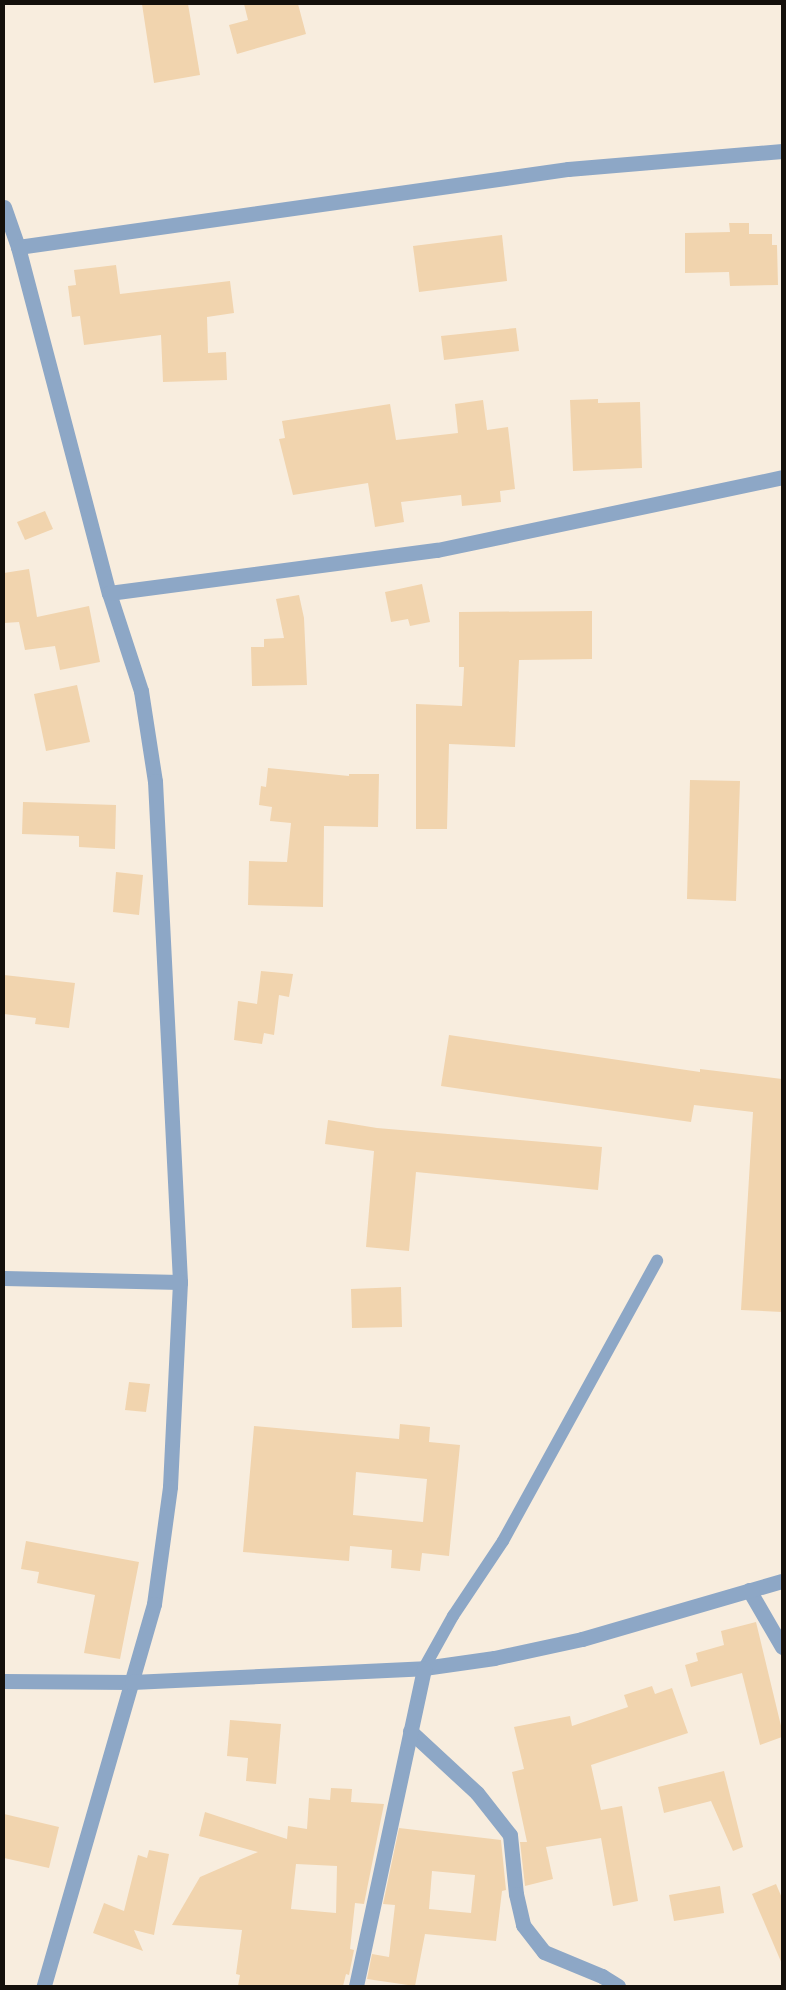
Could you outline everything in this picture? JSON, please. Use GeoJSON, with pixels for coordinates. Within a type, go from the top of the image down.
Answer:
{"type":"FeatureCollection","features":[{"type":"Feature","properties":{"kind":"street"},"geometry":{"type":"LineString","coordinates":[[18,247],[568,169],[782,151]]}},
{"type":"Feature","properties":{"kind":"street"},"geometry":{"type":"LineString","coordinates":[[4,207],[18,247],[109,593],[141,691],[155,780],[180,1282],[170,1487],[154,1604],[44,1986]]}},
{"type":"Feature","properties":{"kind":"street"},"geometry":{"type":"LineString","coordinates":[[109,593],[437,550],[782,477]]}},
{"type":"Feature","properties":{"kind":"street"},"geometry":{"type":"LineString","coordinates":[[4,1278],[180,1282]]}},
{"type":"Feature","properties":{"kind":"street"},"geometry":{"type":"LineString","coordinates":[[4,1681],[132,1682],[424,1668],[494,1658],[582,1639],[782,1581]]}},
{"type":"Feature","properties":{"kind":"street"},"geometry":{"type":"LineString","coordinates":[[749,1590],[782,1647]]}},
{"type":"Feature","properties":{"kind":"street"},"geometry":{"type":"LineString","coordinates":[[356,1986],[424,1668]]}},
{"type":"Feature","properties":{"kind":"street"},"geometry":{"type":"LineString","coordinates":[[410,1731],[477,1793],[510,1835],[516,1894],[523,1925],[544,1952],[602,1976],[618,1986]]}},
{"type":"Feature","properties":{"kind":"lane"},"geometry":{"type":"LineString","coordinates":[[424,1668],[452,1616],[503,1541],[657,1261]]}},
{"type":"Feature","properties":{"kind":"building"},"geometry":{"type":"Polygon","coordinates":[[[142,4],[188,4],[200,75],[154,83],[142,4]]]}},
{"type":"Feature","properties":{"kind":"building"},"geometry":{"type":"Polygon","coordinates":[[[244,4],[298,4],[306,34],[237,54],[229,25],[248,20],[244,4]]]}},
{"type":"Feature","properties":{"kind":"building"},"geometry":{"type":"Polygon","coordinates":[[[729,223],[749,223],[749,234],[772,234],[772,245],[777,245],[778,285],[730,286],[729,272],[685,273],[685,233],[730,232],[729,223]]]}},
{"type":"Feature","properties":{"kind":"building"},"geometry":{"type":"Polygon","coordinates":[[[502,235],[507,281],[419,292],[413,246],[502,235]]]}},
{"type":"Feature","properties":{"kind":"building"},"geometry":{"type":"Polygon","coordinates":[[[116,265],[120,294],[230,281],[234,313],[207,317],[208,353],[226,352],[227,380],[163,382],[161,335],[84,345],[80,316],[72,317],[68,286],[76,285],[74,270],[116,265]]]}},
{"type":"Feature","properties":{"kind":"building"},"geometry":{"type":"Polygon","coordinates":[[[516,328],[519,351],[444,360],[441,336],[516,328]]]}},
{"type":"Feature","properties":{"kind":"building"},"geometry":{"type":"Polygon","coordinates":[[[598,399],[598,403],[640,402],[642,468],[573,471],[570,400],[598,399]]]}},
{"type":"Feature","properties":{"kind":"building"},"geometry":{"type":"Polygon","coordinates":[[[483,400],[487,430],[508,427],[515,489],[500,491],[501,502],[462,506],[461,495],[401,502],[404,522],[375,527],[368,483],[293,495],[279,439],[285,438],[282,421],[390,404],[396,440],[458,433],[455,404],[483,400]]]}},
{"type":"Feature","properties":{"kind":"building"},"geometry":{"type":"Polygon","coordinates":[[[45,511],[53,529],[25,540],[17,522],[45,511]]]}},
{"type":"Feature","properties":{"kind":"building"},"geometry":{"type":"Polygon","coordinates":[[[29,569],[37,617],[89,606],[100,662],[60,670],[55,646],[25,650],[19,622],[4,623],[4,573],[29,569]]]}},
{"type":"Feature","properties":{"kind":"building"},"geometry":{"type":"Polygon","coordinates":[[[422,584],[430,622],[410,626],[408,619],[391,622],[385,592],[422,584]]]}},
{"type":"Feature","properties":{"kind":"building"},"geometry":{"type":"Polygon","coordinates":[[[299,595],[304,618],[307,685],[252,686],[251,647],[264,647],[264,639],[284,638],[276,599],[299,595]]]}},
{"type":"Feature","properties":{"kind":"building"},"geometry":{"type":"Polygon","coordinates":[[[592,611],[592,659],[519,660],[515,747],[449,744],[447,829],[416,829],[416,704],[462,706],[464,667],[459,667],[459,612],[592,611]]]}},
{"type":"Feature","properties":{"kind":"building"},"geometry":{"type":"Polygon","coordinates":[[[77,685],[90,742],[46,751],[34,694],[77,685]]]}},
{"type":"Feature","properties":{"kind":"building"},"geometry":{"type":"Polygon","coordinates":[[[268,768],[349,776],[349,774],[379,774],[378,827],[324,826],[323,907],[248,905],[249,861],[287,862],[291,823],[270,821],[272,807],[259,805],[261,786],[266,787],[268,768]]]}},
{"type":"Feature","properties":{"kind":"building"},"geometry":{"type":"Polygon","coordinates":[[[690,780],[740,781],[736,901],[687,899],[690,780]]]}},
{"type":"Feature","properties":{"kind":"building"},"geometry":{"type":"Polygon","coordinates":[[[23,802],[116,805],[115,849],[79,847],[79,836],[22,834],[23,802]]]}},
{"type":"Feature","properties":{"kind":"building"},"geometry":{"type":"Polygon","coordinates":[[[116,872],[143,875],[139,915],[113,912],[116,872]]]}},
{"type":"Feature","properties":{"kind":"building"},"geometry":{"type":"Polygon","coordinates":[[[261,971],[293,974],[289,997],[279,995],[274,1035],[264,1033],[262,1044],[234,1040],[238,1001],[257,1004],[261,971]]]}},
{"type":"Feature","properties":{"kind":"building"},"geometry":{"type":"Polygon","coordinates":[[[4,975],[75,983],[69,1028],[35,1024],[36,1018],[4,1014],[4,975]]]}},
{"type":"Feature","properties":{"kind":"building"},"geometry":{"type":"Polygon","coordinates":[[[449,1035],[700,1072],[700,1069],[782,1079],[782,1312],[741,1310],[753,1112],[694,1105],[691,1122],[441,1086],[449,1035]]]}},
{"type":"Feature","properties":{"kind":"building"},"geometry":{"type":"Polygon","coordinates":[[[328,1120],[377,1128],[602,1147],[598,1190],[416,1172],[409,1251],[366,1247],[374,1151],[325,1144],[328,1120]]]}},
{"type":"Feature","properties":{"kind":"building"},"geometry":{"type":"Polygon","coordinates":[[[401,1287],[402,1327],[352,1328],[351,1289],[401,1287]]]}},
{"type":"Feature","properties":{"kind":"building"},"geometry":{"type":"Polygon","coordinates":[[[129,1382],[150,1384],[146,1412],[125,1410],[129,1382]]]}},
{"type":"Feature","properties":{"kind":"building"},"geometry":{"type":"Polygon","coordinates":[[[400,1424],[430,1427],[429,1442],[460,1445],[449,1556],[422,1553],[420,1571],[391,1568],[392,1550],[350,1546],[349,1561],[243,1552],[254,1426],[399,1439],[400,1424]],[[356,1472],[353,1515],[423,1522],[427,1479],[356,1472]]]}},
{"type":"Feature","properties":{"kind":"building"},"geometry":{"type":"Polygon","coordinates":[[[26,1541],[139,1562],[120,1659],[84,1653],[95,1595],[37,1583],[39,1572],[21,1569],[26,1541]]]}},
{"type":"Feature","properties":{"kind":"building"},"geometry":{"type":"Polygon","coordinates":[[[756,1622],[782,1730],[782,1737],[760,1745],[742,1673],[691,1687],[685,1665],[698,1661],[696,1653],[724,1645],[721,1631],[756,1622]]]}},
{"type":"Feature","properties":{"kind":"building"},"geometry":{"type":"Polygon","coordinates":[[[652,1686],[655,1694],[672,1688],[688,1733],[591,1765],[601,1810],[622,1806],[638,1901],[613,1906],[601,1838],[546,1847],[553,1879],[525,1886],[520,1842],[527,1842],[512,1772],[524,1769],[514,1727],[570,1716],[572,1726],[628,1707],[624,1695],[652,1686]]]}},
{"type":"Feature","properties":{"kind":"building"},"geometry":{"type":"Polygon","coordinates":[[[230,1720],[281,1724],[276,1784],[246,1781],[248,1758],[227,1756],[230,1720]]]}},
{"type":"Feature","properties":{"kind":"building"},"geometry":{"type":"Polygon","coordinates":[[[724,1771],[743,1847],[733,1851],[711,1801],[664,1813],[658,1787],[724,1771]]]}},
{"type":"Feature","properties":{"kind":"building"},"geometry":{"type":"Polygon","coordinates":[[[331,1788],[352,1789],[351,1802],[384,1804],[364,1904],[355,1903],[350,1949],[354,1950],[349,1975],[346,1974],[343,1986],[238,1986],[240,1975],[236,1974],[242,1930],[172,1925],[200,1877],[258,1852],[199,1836],[205,1812],[287,1839],[288,1826],[307,1829],[309,1798],[330,1800],[331,1788]],[[296,1864],[291,1909],[336,1913],[337,1866],[296,1864]]]}},
{"type":"Feature","properties":{"kind":"building"},"geometry":{"type":"Polygon","coordinates":[[[4,1814],[59,1827],[49,1868],[4,1858],[4,1814]]]}},
{"type":"Feature","properties":{"kind":"building"},"geometry":{"type":"Polygon","coordinates":[[[399,1828],[501,1840],[506,1890],[502,1891],[496,1941],[425,1934],[415,1986],[367,1979],[372,1954],[389,1957],[395,1905],[383,1904],[399,1828]],[[432,1871],[429,1909],[471,1913],[475,1875],[432,1871]]]}},
{"type":"Feature","properties":{"kind":"building"},"geometry":{"type":"Polygon","coordinates":[[[149,1850],[169,1854],[154,1935],[134,1930],[143,1951],[93,1933],[104,1903],[124,1911],[138,1855],[147,1858],[149,1850]]]}},
{"type":"Feature","properties":{"kind":"building"},"geometry":{"type":"Polygon","coordinates":[[[776,1884],[782,1898],[782,1964],[752,1894],[776,1884]]]}},
{"type":"Feature","properties":{"kind":"building"},"geometry":{"type":"Polygon","coordinates":[[[720,1886],[724,1913],[674,1921],[669,1895],[720,1886]]]}}]}
